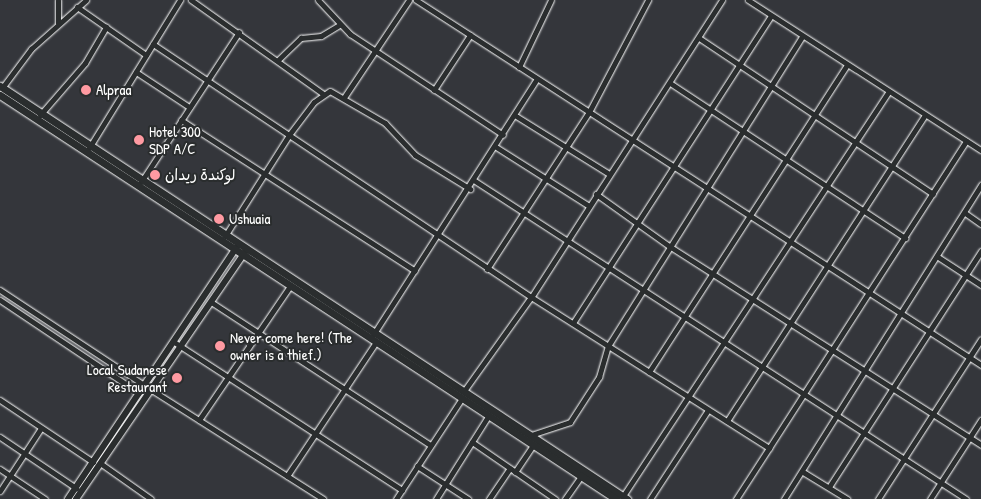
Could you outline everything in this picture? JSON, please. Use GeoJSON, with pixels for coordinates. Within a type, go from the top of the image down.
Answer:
{"type":"FeatureCollection","features":[{"type":"Feature","properties":{"kind":"main road"},"geometry":{"type":"LineString","coordinates":[[1,90],[224,237],[236,248]]}},
{"type":"Feature","properties":{"kind":"main road"},"geometry":{"type":"LineString","coordinates":[[1,90],[374,338]]}},
{"type":"Feature","properties":{"kind":"main road"},"geometry":{"type":"LineString","coordinates":[[244,253],[290,286],[531,435],[622,498]]}},
{"type":"Feature","properties":{"kind":"main road"},"geometry":{"type":"LineString","coordinates":[[463,394],[489,415],[533,445],[581,476],[622,498]]}},
{"type":"Feature","properties":{"kind":"street"},"geometry":{"type":"LineString","coordinates":[[58,0],[58,23]]}},
{"type":"Feature","properties":{"kind":"street"},"geometry":{"type":"LineString","coordinates":[[1,90],[31,49],[86,0]]}},
{"type":"Feature","properties":{"kind":"street"},"geometry":{"type":"LineString","coordinates":[[89,148],[180,0]]}},
{"type":"Feature","properties":{"kind":"street"},"geometry":{"type":"LineString","coordinates":[[192,0],[322,93],[344,96],[388,126],[398,142],[415,155],[470,189]]}},
{"type":"Feature","properties":{"kind":"street"},"geometry":{"type":"LineString","coordinates":[[318,0],[339,25],[375,51],[503,135]]}},
{"type":"Feature","properties":{"kind":"street"},"geometry":{"type":"LineString","coordinates":[[344,96],[409,0]]}},
{"type":"Feature","properties":{"kind":"street"},"geometry":{"type":"LineString","coordinates":[[416,0],[981,365]]}},
{"type":"Feature","properties":{"kind":"street"},"geometry":{"type":"LineString","coordinates":[[519,67],[551,0]]}},
{"type":"Feature","properties":{"kind":"street"},"geometry":{"type":"LineString","coordinates":[[487,269],[589,112],[648,0]]}},
{"type":"Feature","properties":{"kind":"street"},"geometry":{"type":"LineString","coordinates":[[396,499],[463,394],[531,296],[722,0]]}},
{"type":"Feature","properties":{"kind":"street"},"geometry":{"type":"LineString","coordinates":[[748,0],[846,66],[981,150]]}},
{"type":"Feature","properties":{"kind":"street"},"geometry":{"type":"LineString","coordinates":[[77,7],[146,56]]}},
{"type":"Feature","properties":{"kind":"street"},"geometry":{"type":"LineString","coordinates":[[573,323],[737,63],[771,16]]}},
{"type":"Feature","properties":{"kind":"street"},"geometry":{"type":"LineString","coordinates":[[278,60],[306,34],[321,36],[339,25]]}},
{"type":"Feature","properties":{"kind":"street"},"geometry":{"type":"LineString","coordinates":[[40,115],[85,63],[106,27]]}},
{"type":"Feature","properties":{"kind":"street"},"geometry":{"type":"LineString","coordinates":[[141,183],[239,32]]}},
{"type":"Feature","properties":{"kind":"street"},"geometry":{"type":"LineString","coordinates":[[434,90],[470,35]]}},
{"type":"Feature","properties":{"kind":"street"},"geometry":{"type":"LineString","coordinates":[[531,435],[570,422],[599,377],[608,346],[669,246],[744,133],[802,37]]}},
{"type":"Feature","properties":{"kind":"street"},"geometry":{"type":"LineString","coordinates":[[699,38],[813,117],[933,194]]}},
{"type":"Feature","properties":{"kind":"street"},"geometry":{"type":"LineString","coordinates":[[154,44],[208,79],[437,237],[769,448]]}},
{"type":"Feature","properties":{"kind":"street"},"geometry":{"type":"LineString","coordinates":[[648,372],[714,274],[846,66]]}},
{"type":"Feature","properties":{"kind":"street"},"geometry":{"type":"LineString","coordinates":[[136,72],[190,107]]}},
{"type":"Feature","properties":{"kind":"street"},"geometry":{"type":"LineString","coordinates":[[287,476],[314,432],[346,389],[374,338],[516,116],[537,79]]}},
{"type":"Feature","properties":{"kind":"street"},"geometry":{"type":"LineString","coordinates":[[670,83],[905,238]]}},
{"type":"Feature","properties":{"kind":"street"},"geometry":{"type":"LineString","coordinates":[[224,237],[289,135],[322,93]]}},
{"type":"Feature","properties":{"kind":"street"},"geometry":{"type":"LineString","coordinates":[[622,498],[888,93]]}},
{"type":"Feature","properties":{"kind":"street"},"geometry":{"type":"LineString","coordinates":[[516,116],[609,174]]}},
{"type":"Feature","properties":{"kind":"street"},"geometry":{"type":"LineString","coordinates":[[726,421],[924,116]]}},
{"type":"Feature","properties":{"kind":"street"},"geometry":{"type":"LineString","coordinates":[[181,120],[416,271]]}},
{"type":"Feature","properties":{"kind":"street"},"geometry":{"type":"LineString","coordinates":[[736,499],[966,141]]}},
{"type":"Feature","properties":{"kind":"street"},"geometry":{"type":"LineString","coordinates":[[496,147],[589,206]]}},
{"type":"Feature","properties":{"kind":"street"},"geometry":{"type":"LineString","coordinates":[[475,181],[525,212],[642,291],[966,499]]}},
{"type":"Feature","properties":{"kind":"street"},"geometry":{"type":"LineString","coordinates":[[787,498],[867,373],[981,186]]}},
{"type":"Feature","properties":{"kind":"street"},"geometry":{"type":"LineString","coordinates":[[596,194],[669,246],[981,445]]}},
{"type":"Feature","properties":{"kind":"street"},"geometry":{"type":"LineString","coordinates":[[965,213],[981,224]]}},
{"type":"Feature","properties":{"kind":"street"},"geometry":{"type":"LineString","coordinates":[[177,344],[236,248]]}},
{"type":"Feature","properties":{"kind":"street"},"geometry":{"type":"LineString","coordinates":[[829,487],[981,251]]}},
{"type":"Feature","properties":{"kind":"street"},"geometry":{"type":"LineString","coordinates":[[68,499],[97,462],[177,344],[210,302],[244,253]]}},
{"type":"Feature","properties":{"kind":"street"},"geometry":{"type":"LineString","coordinates":[[938,257],[981,286]]}},
{"type":"Feature","properties":{"kind":"street"},"geometry":{"type":"LineString","coordinates":[[199,420],[290,286]]}},
{"type":"Feature","properties":{"kind":"street"},"geometry":{"type":"LineString","coordinates":[[0,290],[147,387],[323,499]]}},
{"type":"Feature","properties":{"kind":"street"},"geometry":{"type":"LineString","coordinates":[[0,300],[139,393]]}},
{"type":"Feature","properties":{"kind":"street"},"geometry":{"type":"LineString","coordinates":[[210,302],[430,445]]}},
{"type":"Feature","properties":{"kind":"street"},"geometry":{"type":"LineString","coordinates":[[50,334],[55,326]]}},
{"type":"Feature","properties":{"kind":"street"},"geometry":{"type":"LineString","coordinates":[[878,499],[981,339]]}},
{"type":"Feature","properties":{"kind":"street"},"geometry":{"type":"LineString","coordinates":[[177,344],[402,490]]}},
{"type":"Feature","properties":{"kind":"street"},"geometry":{"type":"LineString","coordinates":[[76,499],[139,393],[147,387]]}},
{"type":"Feature","properties":{"kind":"street"},"geometry":{"type":"LineString","coordinates":[[0,400],[151,499]]}},
{"type":"Feature","properties":{"kind":"street"},"geometry":{"type":"LineString","coordinates":[[650,499],[708,410]]}},
{"type":"Feature","properties":{"kind":"street"},"geometry":{"type":"LineString","coordinates":[[436,499],[489,415]]}},
{"type":"Feature","properties":{"kind":"street"},"geometry":{"type":"LineString","coordinates":[[930,499],[981,420]]}},
{"type":"Feature","properties":{"kind":"street"},"geometry":{"type":"LineString","coordinates":[[0,491],[42,428]]}},
{"type":"Feature","properties":{"kind":"street"},"geometry":{"type":"LineString","coordinates":[[0,437],[76,488]]}},
{"type":"Feature","properties":{"kind":"street"},"geometry":{"type":"LineString","coordinates":[[472,442],[555,499]]}},
{"type":"Feature","properties":{"kind":"street"},"geometry":{"type":"LineString","coordinates":[[515,472],[533,445]]}},
{"type":"Feature","properties":{"kind":"street"},"geometry":{"type":"LineString","coordinates":[[417,466],[468,499]]}},
{"type":"Feature","properties":{"kind":"street"},"geometry":{"type":"LineString","coordinates":[[0,468],[45,499]]}},
{"type":"Feature","properties":{"kind":"street"},"geometry":{"type":"LineString","coordinates":[[489,499],[510,468]]}},
{"type":"Feature","properties":{"kind":"street"},"geometry":{"type":"LineString","coordinates":[[803,472],[847,499]]}},
{"type":"Feature","properties":{"kind":"street"},"geometry":{"type":"LineString","coordinates":[[565,499],[581,476]]}},
{"type":"Feature","properties":{"kind":"street"},"geometry":{"type":"LineString","coordinates":[[309,499],[313,493]]}},
{"type":"Feature","properties":{"kind":"place","name":"Alpraa"},"geometry":{"type":"Point","coordinates":[86,90]}},
{"type":"Feature","properties":{"kind":"place","name":"Hotel 300 SDP A/C"},"geometry":{"type":"Point","coordinates":[139,140]}},
{"type":"Feature","properties":{"kind":"place","name":"لوكندة ريدان"},"geometry":{"type":"Point","coordinates":[155,175]}},
{"type":"Feature","properties":{"kind":"place","name":"Ushuaia"},"geometry":{"type":"Point","coordinates":[219,219]}},
{"type":"Feature","properties":{"kind":"place","name":"Never come here! (The owner is a thief.)"},"geometry":{"type":"Point","coordinates":[220,346]}},
{"type":"Feature","properties":{"kind":"place","name":"Local Sudanese Restaurant"},"geometry":{"type":"Point","coordinates":[177,378]}}]}
